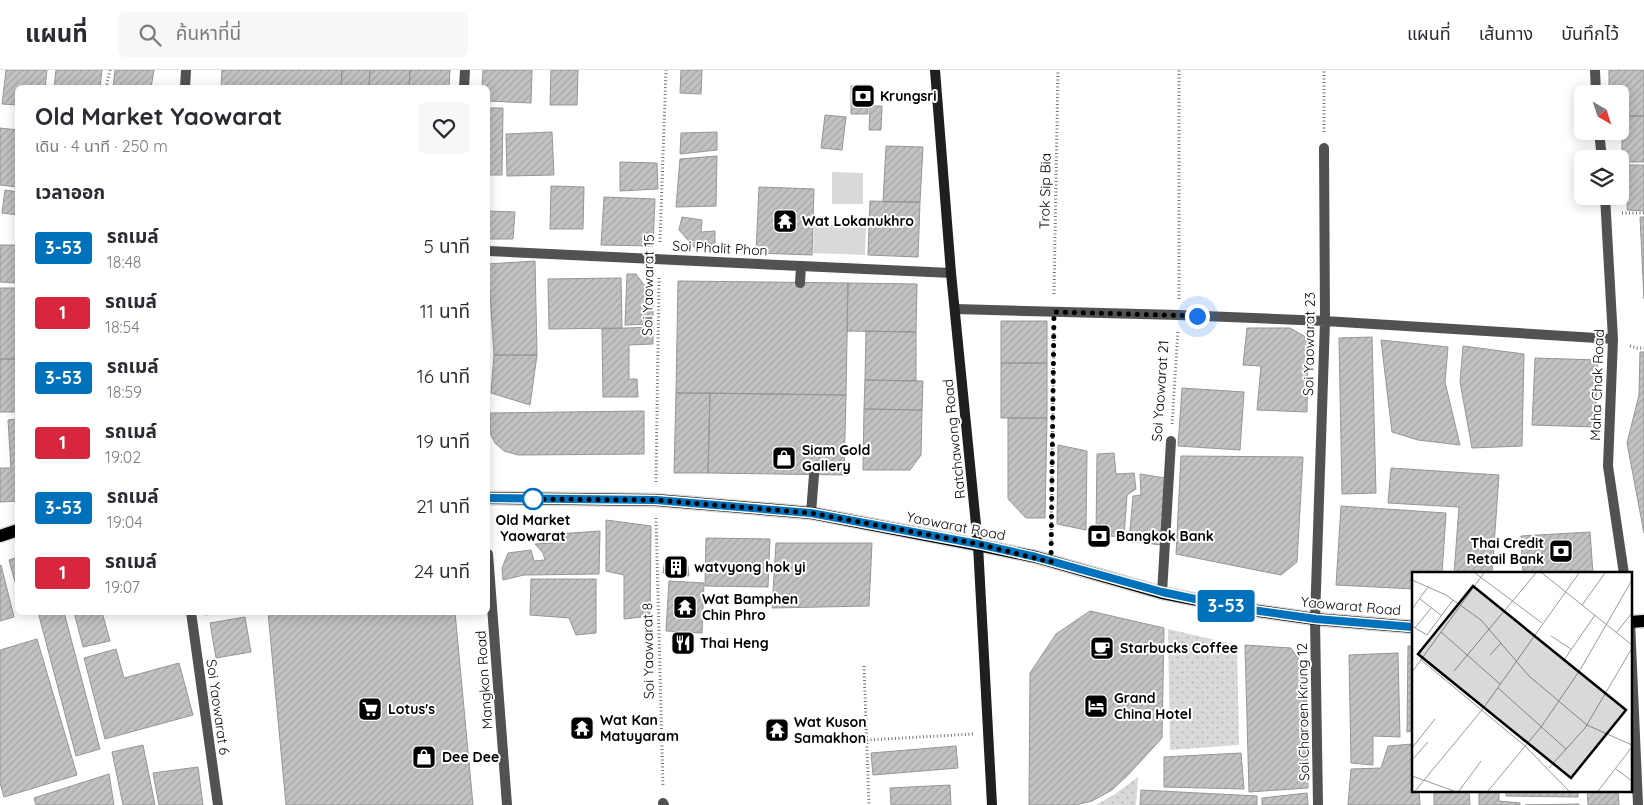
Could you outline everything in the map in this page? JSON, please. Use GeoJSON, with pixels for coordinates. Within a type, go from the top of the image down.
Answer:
{"type":"FeatureCollection","features":[{"type":"Feature","properties":{"kind":"main road","name":"Yaowarat Road"},"geometry":{"type":"LineString","coordinates":[[490,498],[656,500],[811,513],[978,544],[1162,592],[1238,608],[1316,619],[1412,626]]}},
{"type":"Feature","properties":{"kind":"main road"},"geometry":{"type":"LineString","coordinates":[[0,536],[15,531]]}},
{"type":"Feature","properties":{"kind":"street"},"geometry":{"type":"LineString","coordinates":[[185,85],[186,70]]}},
{"type":"Feature","properties":{"kind":"street"},"geometry":{"type":"LineString","coordinates":[[464,85],[465,70]]}},
{"type":"Feature","properties":{"kind":"street","name":"Ratchawong Road"},"geometry":{"type":"LineString","coordinates":[[935,70],[951,273],[978,544],[992,805]]}},
{"type":"Feature","properties":{"kind":"street"},"geometry":{"type":"LineString","coordinates":[[1595,70],[1596,85]]}},
{"type":"Feature","properties":{"kind":"street","name":"Soi Yaowarat 23"},"geometry":{"type":"LineString","coordinates":[[1316,619],[1324,321],[1324,148]]}},
{"type":"Feature","properties":{"kind":"street","name":"Maha Chak Road"},"geometry":{"type":"LineString","coordinates":[[1606,205],[1614,339],[1608,466],[1624,572]]}},
{"type":"Feature","properties":{"kind":"street","name":"Soi Phalit Phon"},"geometry":{"type":"LineString","coordinates":[[490,251],[951,273]]}},
{"type":"Feature","properties":{"kind":"street"},"geometry":{"type":"LineString","coordinates":[[800,282],[801,266]]}},
{"type":"Feature","properties":{"kind":"street"},"geometry":{"type":"LineString","coordinates":[[955,309],[1324,321],[1614,339]]}},
{"type":"Feature","properties":{"kind":"street","name":"Soi Yaowarat 21"},"geometry":{"type":"LineString","coordinates":[[1162,592],[1171,441]]}},
{"type":"Feature","properties":{"kind":"street"},"geometry":{"type":"LineString","coordinates":[[811,513],[814,475]]}},
{"type":"Feature","properties":{"kind":"street","name":"Mangkon Road"},"geometry":{"type":"LineString","coordinates":[[490,580],[507,805]]}},
{"type":"Feature","properties":{"kind":"street","name":"Soi Yaowarat 6"},"geometry":{"type":"LineString","coordinates":[[191,615],[218,805]]}},
{"type":"Feature","properties":{"kind":"street","name":"Soi Charoen Krung 12"},"geometry":{"type":"LineString","coordinates":[[1316,619],[1318,805]]}},
{"type":"Feature","properties":{"kind":"street"},"geometry":{"type":"LineString","coordinates":[[1632,668],[1638,805]]}},
{"type":"Feature","properties":{"kind":"path"},"geometry":{"type":"LineString","coordinates":[[107,85],[110,70]]}},
{"type":"Feature","properties":{"kind":"path","name":"Soi Yaowarat 15"},"geometry":{"type":"LineString","coordinates":[[656,500],[660,259],[666,70]]}},
{"type":"Feature","properties":{"kind":"path","name":"Trok Sip Bia"},"geometry":{"type":"LineString","coordinates":[[1051,562],[1058,70]]}},
{"type":"Feature","properties":{"kind":"path","name":"Soi Yaowarat 21"},"geometry":{"type":"LineString","coordinates":[[1171,441],[1179,315],[1179,70]]}},
{"type":"Feature","properties":{"kind":"path"},"geometry":{"type":"LineString","coordinates":[[1324,70],[1324,148]]}},
{"type":"Feature","properties":{"kind":"path","name":"Soi Yaowarat 8"},"geometry":{"type":"LineString","coordinates":[[656,500],[663,804]]}},
{"type":"Feature","properties":{"kind":"path"},"geometry":{"type":"LineString","coordinates":[[864,666],[869,805]]}},
{"type":"Feature","properties":{"kind":"path"},"geometry":{"type":"LineString","coordinates":[[866,740],[988,733]]}},
{"type":"Feature","properties":{"kind":"shaded area"},"geometry":{"type":"Polygon","coordinates":[[[832,172],[863,173],[863,204],[832,204],[832,172]]]}},
{"type":"Feature","properties":{"kind":"shaded area"},"geometry":{"type":"Polygon","coordinates":[[[814,224],[866,226],[865,255],[813,253],[814,224]]]}},
{"type":"Feature","properties":{"kind":"shaded area"},"geometry":{"type":"Polygon","coordinates":[[[1168,629],[1237,645],[1239,745],[1170,750],[1168,629]]]}},
{"type":"Feature","properties":{"kind":"shaded area"},"geometry":{"type":"Polygon","coordinates":[[[1138,777],[1136,805],[1096,805],[1115,794],[1138,777]]]}},
{"type":"Feature","properties":{"kind":"building"},"geometry":{"type":"Polygon","coordinates":[[[6,70],[47,70],[45,85],[15,85],[15,105],[2,104],[6,70]]]}},
{"type":"Feature","properties":{"kind":"building"},"geometry":{"type":"Polygon","coordinates":[[[56,70],[102,70],[100,85],[54,85],[56,70]]]}},
{"type":"Feature","properties":{"kind":"building"},"geometry":{"type":"Polygon","coordinates":[[[115,70],[154,70],[152,85],[113,85],[115,70]]]}},
{"type":"Feature","properties":{"kind":"building"},"geometry":{"type":"Polygon","coordinates":[[[222,70],[342,70],[341,85],[221,85],[222,70]]]}},
{"type":"Feature","properties":{"kind":"building"},"geometry":{"type":"Polygon","coordinates":[[[342,70],[370,70],[369,85],[341,85],[342,70]]]}},
{"type":"Feature","properties":{"kind":"building"},"geometry":{"type":"Polygon","coordinates":[[[370,70],[410,70],[409,85],[369,85],[370,70]]]}},
{"type":"Feature","properties":{"kind":"building"},"geometry":{"type":"Polygon","coordinates":[[[410,70],[450,70],[449,85],[409,85],[410,70]]]}},
{"type":"Feature","properties":{"kind":"building"},"geometry":{"type":"Polygon","coordinates":[[[483,70],[532,70],[531,103],[490,101],[490,85],[482,85],[483,70]]]}},
{"type":"Feature","properties":{"kind":"building"},"geometry":{"type":"Polygon","coordinates":[[[551,70],[578,70],[577,105],[550,105],[551,70]]]}},
{"type":"Feature","properties":{"kind":"building"},"geometry":{"type":"Polygon","coordinates":[[[681,70],[702,70],[701,94],[680,93],[681,70]]]}},
{"type":"Feature","properties":{"kind":"building"},"geometry":{"type":"Polygon","coordinates":[[[1609,70],[1644,70],[1644,116],[1629,116],[1629,85],[1609,85],[1609,70]]]}},
{"type":"Feature","properties":{"kind":"building"},"geometry":{"type":"Polygon","coordinates":[[[867,85],[868,114],[851,114],[851,86],[867,85]]]}},
{"type":"Feature","properties":{"kind":"building"},"geometry":{"type":"Polygon","coordinates":[[[870,106],[882,106],[881,130],[869,130],[870,106]]]}},
{"type":"Feature","properties":{"kind":"building"},"geometry":{"type":"Polygon","coordinates":[[[490,108],[503,108],[502,175],[490,175],[490,108]]]}},
{"type":"Feature","properties":{"kind":"building"},"geometry":{"type":"Polygon","coordinates":[[[825,115],[846,117],[842,150],[821,148],[825,115]]]}},
{"type":"Feature","properties":{"kind":"building"},"geometry":{"type":"Polygon","coordinates":[[[1629,116],[1644,116],[1644,162],[1629,162],[1629,150],[1622,150],[1622,140],[1629,140],[1629,116]]]}},
{"type":"Feature","properties":{"kind":"building"},"geometry":{"type":"Polygon","coordinates":[[[0,128],[15,130],[15,187],[0,185],[0,128]]]}},
{"type":"Feature","properties":{"kind":"building"},"geometry":{"type":"Polygon","coordinates":[[[552,132],[554,175],[507,176],[506,134],[552,132]]]}},
{"type":"Feature","properties":{"kind":"building"},"geometry":{"type":"Polygon","coordinates":[[[717,132],[717,150],[680,154],[681,133],[717,132]]]}},
{"type":"Feature","properties":{"kind":"building"},"geometry":{"type":"Polygon","coordinates":[[[886,146],[923,147],[920,202],[883,202],[886,146]]]}},
{"type":"Feature","properties":{"kind":"building"},"geometry":{"type":"Polygon","coordinates":[[[717,156],[716,206],[676,207],[680,159],[717,156]]]}},
{"type":"Feature","properties":{"kind":"building"},"geometry":{"type":"Polygon","coordinates":[[[620,162],[657,163],[658,189],[620,191],[620,162]]]}},
{"type":"Feature","properties":{"kind":"building"},"geometry":{"type":"Polygon","coordinates":[[[1629,165],[1644,165],[1644,211],[1627,210],[1627,205],[1629,205],[1629,165]]]}},
{"type":"Feature","properties":{"kind":"building"},"geometry":{"type":"Polygon","coordinates":[[[551,186],[584,187],[583,229],[550,229],[551,186]]]}},
{"type":"Feature","properties":{"kind":"building","name":"Wat Lokanukhro"},"geometry":{"type":"Polygon","coordinates":[[[759,187],[814,189],[812,255],[756,253],[759,187]]]}},
{"type":"Feature","properties":{"kind":"building"},"geometry":{"type":"Polygon","coordinates":[[[5,190],[15,192],[15,215],[2,213],[5,190]]]}},
{"type":"Feature","properties":{"kind":"building"},"geometry":{"type":"Polygon","coordinates":[[[604,197],[655,199],[653,246],[601,245],[604,197]]]}},
{"type":"Feature","properties":{"kind":"building"},"geometry":{"type":"Polygon","coordinates":[[[870,201],[920,202],[918,257],[868,255],[870,201]]]}},
{"type":"Feature","properties":{"kind":"building"},"geometry":{"type":"Polygon","coordinates":[[[490,211],[515,212],[513,239],[490,239],[490,211]]]}},
{"type":"Feature","properties":{"kind":"building"},"geometry":{"type":"Polygon","coordinates":[[[682,217],[702,220],[701,232],[715,231],[715,248],[695,248],[679,230],[682,217]]]}},
{"type":"Feature","properties":{"kind":"building"},"geometry":{"type":"Polygon","coordinates":[[[1640,217],[1644,217],[1644,299],[1640,217]]]}},
{"type":"Feature","properties":{"kind":"building"},"geometry":{"type":"Polygon","coordinates":[[[0,245],[15,245],[15,283],[0,282],[0,245]]]}},
{"type":"Feature","properties":{"kind":"building"},"geometry":{"type":"Polygon","coordinates":[[[535,261],[537,355],[494,355],[490,264],[535,261]]]}},
{"type":"Feature","properties":{"kind":"building"},"geometry":{"type":"Polygon","coordinates":[[[627,274],[636,274],[653,297],[653,324],[625,325],[627,274]]]}},
{"type":"Feature","properties":{"kind":"building"},"geometry":{"type":"Polygon","coordinates":[[[621,278],[622,328],[549,329],[548,279],[621,278]]]}},
{"type":"Feature","properties":{"kind":"building"},"geometry":{"type":"Polygon","coordinates":[[[678,281],[848,283],[846,395],[676,393],[678,281]]]}},
{"type":"Feature","properties":{"kind":"building"},"geometry":{"type":"Polygon","coordinates":[[[848,283],[917,284],[916,332],[847,331],[848,283]]]}},
{"type":"Feature","properties":{"kind":"building"},"geometry":{"type":"Polygon","coordinates":[[[0,288],[15,288],[15,359],[0,359],[0,288]]]}},
{"type":"Feature","properties":{"kind":"building"},"geometry":{"type":"Polygon","coordinates":[[[1001,321],[1047,321],[1047,363],[1001,363],[1001,321]]]}},
{"type":"Feature","properties":{"kind":"building"},"geometry":{"type":"Polygon","coordinates":[[[653,327],[653,344],[629,345],[629,379],[637,379],[638,397],[603,397],[602,329],[653,327]]]}},
{"type":"Feature","properties":{"kind":"building"},"geometry":{"type":"Polygon","coordinates":[[[1247,328],[1290,328],[1304,336],[1308,344],[1307,412],[1257,410],[1261,366],[1243,365],[1247,328]]]}},
{"type":"Feature","properties":{"kind":"building"},"geometry":{"type":"Polygon","coordinates":[[[866,331],[916,332],[916,381],[865,380],[866,331]]]}},
{"type":"Feature","properties":{"kind":"building"},"geometry":{"type":"Polygon","coordinates":[[[1372,337],[1376,493],[1342,494],[1339,338],[1372,337]]]}},
{"type":"Feature","properties":{"kind":"building"},"geometry":{"type":"Polygon","coordinates":[[[1381,340],[1448,347],[1445,382],[1460,445],[1418,440],[1392,432],[1381,340]]]}},
{"type":"Feature","properties":{"kind":"building"},"geometry":{"type":"Polygon","coordinates":[[[1463,346],[1524,354],[1522,446],[1472,448],[1460,382],[1463,346]]]}},
{"type":"Feature","properties":{"kind":"building"},"geometry":{"type":"Polygon","coordinates":[[[1640,352],[1644,352],[1644,533],[1627,443],[1639,395],[1640,352]]]}},
{"type":"Feature","properties":{"kind":"building"},"geometry":{"type":"Polygon","coordinates":[[[494,355],[537,355],[530,405],[491,393],[494,355]]]}},
{"type":"Feature","properties":{"kind":"building"},"geometry":{"type":"Polygon","coordinates":[[[1535,358],[1598,360],[1595,427],[1532,425],[1535,358]]]}},
{"type":"Feature","properties":{"kind":"building"},"geometry":{"type":"Polygon","coordinates":[[[0,359],[15,359],[15,412],[0,412],[0,359]]]}},
{"type":"Feature","properties":{"kind":"building"},"geometry":{"type":"Polygon","coordinates":[[[1001,363],[1047,363],[1047,418],[1001,418],[1001,363]]]}},
{"type":"Feature","properties":{"kind":"building"},"geometry":{"type":"Polygon","coordinates":[[[865,380],[923,381],[922,410],[864,409],[865,380]]]}},
{"type":"Feature","properties":{"kind":"building"},"geometry":{"type":"Polygon","coordinates":[[[1182,388],[1244,392],[1240,450],[1178,446],[1182,388]]]}},
{"type":"Feature","properties":{"kind":"building"},"geometry":{"type":"Polygon","coordinates":[[[676,393],[710,393],[708,473],[674,473],[676,393]]]}},
{"type":"Feature","properties":{"kind":"building"},"geometry":{"type":"Polygon","coordinates":[[[710,393],[846,395],[844,475],[708,473],[710,393]]]}},
{"type":"Feature","properties":{"kind":"building"},"geometry":{"type":"Polygon","coordinates":[[[864,409],[922,410],[921,455],[910,470],[863,470],[864,409]]]}},
{"type":"Feature","properties":{"kind":"building"},"geometry":{"type":"Polygon","coordinates":[[[644,411],[644,454],[518,455],[504,451],[495,443],[490,433],[490,413],[644,411]]]}},
{"type":"Feature","properties":{"kind":"building"},"geometry":{"type":"Polygon","coordinates":[[[1008,418],[1047,418],[1045,518],[1026,518],[1008,499],[1008,418]]]}},
{"type":"Feature","properties":{"kind":"building"},"geometry":{"type":"Polygon","coordinates":[[[15,419],[15,501],[0,502],[0,468],[11,468],[8,420],[15,419]]]}},
{"type":"Feature","properties":{"kind":"building"},"geometry":{"type":"Polygon","coordinates":[[[1058,445],[1087,451],[1086,530],[1057,524],[1058,445]]]}},
{"type":"Feature","properties":{"kind":"building"},"geometry":{"type":"Polygon","coordinates":[[[1114,453],[1116,474],[1134,473],[1136,489],[1127,495],[1124,537],[1096,535],[1097,454],[1114,453]]]}},
{"type":"Feature","properties":{"kind":"building"},"geometry":{"type":"Polygon","coordinates":[[[1181,456],[1303,457],[1297,562],[1281,575],[1176,554],[1181,456]]]}},
{"type":"Feature","properties":{"kind":"building"},"geometry":{"type":"Polygon","coordinates":[[[1391,468],[1499,475],[1492,572],[1454,572],[1459,507],[1388,503],[1391,468]]]}},
{"type":"Feature","properties":{"kind":"building"},"geometry":{"type":"Polygon","coordinates":[[[1140,474],[1165,478],[1161,545],[1129,541],[1133,496],[1141,495],[1140,474]]]}},
{"type":"Feature","properties":{"kind":"building"},"geometry":{"type":"Polygon","coordinates":[[[1341,506],[1446,513],[1442,572],[1412,572],[1412,589],[1336,585],[1341,506]]]}},
{"type":"Feature","properties":{"kind":"building"},"geometry":{"type":"Polygon","coordinates":[[[606,520],[651,526],[650,616],[624,619],[624,575],[606,571],[606,520]]]}},
{"type":"Feature","properties":{"kind":"building"},"geometry":{"type":"Polygon","coordinates":[[[600,531],[599,574],[524,575],[503,580],[502,568],[508,553],[531,550],[534,561],[545,560],[543,553],[535,544],[553,543],[557,534],[600,531]]]}},
{"type":"Feature","properties":{"kind":"building"},"geometry":{"type":"Polygon","coordinates":[[[1590,532],[1593,572],[1523,572],[1521,536],[1590,532]]]}},
{"type":"Feature","properties":{"kind":"building"},"geometry":{"type":"Polygon","coordinates":[[[706,538],[770,539],[768,587],[705,586],[706,538]]]}},
{"type":"Feature","properties":{"kind":"building"},"geometry":{"type":"Polygon","coordinates":[[[776,543],[872,543],[869,606],[772,608],[776,543]]]}},
{"type":"Feature","properties":{"kind":"building"},"geometry":{"type":"Polygon","coordinates":[[[15,558],[15,582],[9,560],[15,558]]]}},
{"type":"Feature","properties":{"kind":"building","name":"watvyong hok yi"},"geometry":{"type":"Polygon","coordinates":[[[665,559],[687,560],[689,576],[663,573],[665,559]]]}},
{"type":"Feature","properties":{"kind":"building"},"geometry":{"type":"Polygon","coordinates":[[[0,566],[14,617],[0,621],[0,566]]]}},
{"type":"Feature","properties":{"kind":"building"},"geometry":{"type":"Polygon","coordinates":[[[531,579],[596,579],[596,633],[576,635],[569,618],[530,615],[531,579]]]}},
{"type":"Feature","properties":{"kind":"building","name":"Wat Bamphen Chin Phro"},"geometry":{"type":"Polygon","coordinates":[[[669,581],[704,583],[702,633],[666,631],[669,581]]]}},
{"type":"Feature","properties":{"kind":"building","name":"Grand China Hotel"},"geometry":{"type":"Polygon","coordinates":[[[1090,611],[1164,628],[1162,738],[1112,790],[1092,801],[1076,805],[1029,805],[1030,673],[1056,634],[1090,611]]]}},
{"type":"Feature","properties":{"kind":"building"},"geometry":{"type":"Polygon","coordinates":[[[39,615],[65,615],[100,749],[76,756],[39,615]]]}},
{"type":"Feature","properties":{"kind":"building"},"geometry":{"type":"Polygon","coordinates":[[[75,615],[103,615],[110,641],[83,647],[75,615]]]}},
{"type":"Feature","properties":{"kind":"building","name":"Lotus's"},"geometry":{"type":"Polygon","coordinates":[[[268,615],[455,615],[473,805],[286,805],[268,615]]]}},
{"type":"Feature","properties":{"kind":"building"},"geometry":{"type":"Polygon","coordinates":[[[245,617],[251,652],[216,658],[210,623],[245,617]]]}},
{"type":"Feature","properties":{"kind":"building"},"geometry":{"type":"Polygon","coordinates":[[[37,639],[77,775],[4,797],[0,783],[0,650],[37,639]]]}},
{"type":"Feature","properties":{"kind":"building"},"geometry":{"type":"Polygon","coordinates":[[[1245,645],[1291,648],[1306,670],[1308,788],[1249,792],[1245,645]]]}},
{"type":"Feature","properties":{"kind":"building"},"geometry":{"type":"Polygon","coordinates":[[[1408,646],[1412,646],[1412,731],[1407,732],[1408,646]]]}},
{"type":"Feature","properties":{"kind":"building"},"geometry":{"type":"Polygon","coordinates":[[[116,649],[124,678],[179,663],[193,715],[105,739],[84,658],[116,649]]]}},
{"type":"Feature","properties":{"kind":"building"},"geometry":{"type":"Polygon","coordinates":[[[1398,653],[1400,737],[1373,736],[1373,765],[1351,763],[1349,655],[1398,653]]]}},
{"type":"Feature","properties":{"kind":"building"},"geometry":{"type":"Polygon","coordinates":[[[1412,744],[1412,792],[1419,792],[1420,805],[1348,805],[1351,769],[1381,768],[1388,746],[1412,744]]]}},
{"type":"Feature","properties":{"kind":"building"},"geometry":{"type":"Polygon","coordinates":[[[143,745],[155,805],[123,805],[112,752],[143,745]]]}},
{"type":"Feature","properties":{"kind":"building"},"geometry":{"type":"Polygon","coordinates":[[[956,746],[958,768],[873,775],[871,753],[956,746]]]}},
{"type":"Feature","properties":{"kind":"building"},"geometry":{"type":"Polygon","coordinates":[[[1241,753],[1244,789],[1164,787],[1164,757],[1241,753]]]}},
{"type":"Feature","properties":{"kind":"building"},"geometry":{"type":"Polygon","coordinates":[[[198,767],[203,805],[159,805],[153,773],[198,767]]]}},
{"type":"Feature","properties":{"kind":"building"},"geometry":{"type":"Polygon","coordinates":[[[109,774],[114,805],[36,805],[34,798],[109,774]]]}},
{"type":"Feature","properties":{"kind":"building"},"geometry":{"type":"Polygon","coordinates":[[[950,785],[951,805],[891,805],[890,788],[950,785]]]}},
{"type":"Feature","properties":{"kind":"building"},"geometry":{"type":"Polygon","coordinates":[[[1141,790],[1257,796],[1257,805],[1140,805],[1141,790]]]}},
{"type":"Feature","properties":{"kind":"building"},"geometry":{"type":"Polygon","coordinates":[[[1434,792],[1469,792],[1470,805],[1434,805],[1434,792]]]}},
{"type":"Feature","properties":{"kind":"building"},"geometry":{"type":"Polygon","coordinates":[[[1479,792],[1499,792],[1499,801],[1520,803],[1520,805],[1479,805],[1479,792]]]}},
{"type":"Feature","properties":{"kind":"building"},"geometry":{"type":"Polygon","coordinates":[[[1506,792],[1578,792],[1578,797],[1506,796],[1506,792]]]}},
{"type":"Feature","properties":{"kind":"building"},"geometry":{"type":"Polygon","coordinates":[[[1587,792],[1618,792],[1619,805],[1588,805],[1587,792]]]}},
{"type":"Feature","properties":{"kind":"building"},"geometry":{"type":"Polygon","coordinates":[[[1307,793],[1308,805],[1262,805],[1262,798],[1307,793]]]}},
{"type":"Feature","properties":{"kind":"building"},"geometry":{"type":"Polygon","coordinates":[[[1579,804],[1579,805],[1525,805],[1579,804]]]}},
{"type":"Feature","properties":{"kind":"bus line","name":"3-53"},"geometry":{"type":"LineString","coordinates":[[490,498],[656,500],[811,513],[978,544],[1036,557],[1162,592],[1238,608],[1316,619],[1412,627]]}},
{"type":"Feature","properties":{"kind":"place","name":"Krungsri"},"geometry":{"type":"Point","coordinates":[863,96]}},
{"type":"Feature","properties":{"kind":"place","name":"Wat Lokanukhro"},"geometry":{"type":"Point","coordinates":[785,221]}},
{"type":"Feature","properties":{"kind":"place","name":"Siam Gold Gallery"},"geometry":{"type":"Point","coordinates":[784,458]}},
{"type":"Feature","properties":{"kind":"place","name":"Old Market Yaowarat"},"geometry":{"type":"Point","coordinates":[533,499]}},
{"type":"Feature","properties":{"kind":"place","name":"Bangkok Bank"},"geometry":{"type":"Point","coordinates":[1099,536]}},
{"type":"Feature","properties":{"kind":"place","name":"Thai Credit Retail Bank"},"geometry":{"type":"Point","coordinates":[1561,551]}},
{"type":"Feature","properties":{"kind":"place","name":"watvyong hok yi"},"geometry":{"type":"Point","coordinates":[676,567]}},
{"type":"Feature","properties":{"kind":"place","name":"Wat Bamphen Chin Phro"},"geometry":{"type":"Point","coordinates":[685,607]}},
{"type":"Feature","properties":{"kind":"place","name":"Thai Heng"},"geometry":{"type":"Point","coordinates":[683,643]}},
{"type":"Feature","properties":{"kind":"place","name":"Starbucks Coffee"},"geometry":{"type":"Point","coordinates":[1102,648]}},
{"type":"Feature","properties":{"kind":"place","name":"Grand China Hotel"},"geometry":{"type":"Point","coordinates":[1096,706]}},
{"type":"Feature","properties":{"kind":"place","name":"Lotus's"},"geometry":{"type":"Point","coordinates":[370,709]}},
{"type":"Feature","properties":{"kind":"place","name":"Wat Kan Matuyaram"},"geometry":{"type":"Point","coordinates":[582,728]}},
{"type":"Feature","properties":{"kind":"place","name":"Wat Kuson Samakhon"},"geometry":{"type":"Point","coordinates":[777,730]}},
{"type":"Feature","properties":{"kind":"place","name":"Dee Dee"},"geometry":{"type":"Point","coordinates":[424,757]}},
{"type":"Feature","properties":{"kind":"route"},"geometry":{"type":"LineString","coordinates":[[533,499],[525,499],[656,500],[811,513],[978,544],[1051,562],[1054,312],[1197,316]]}}]}
